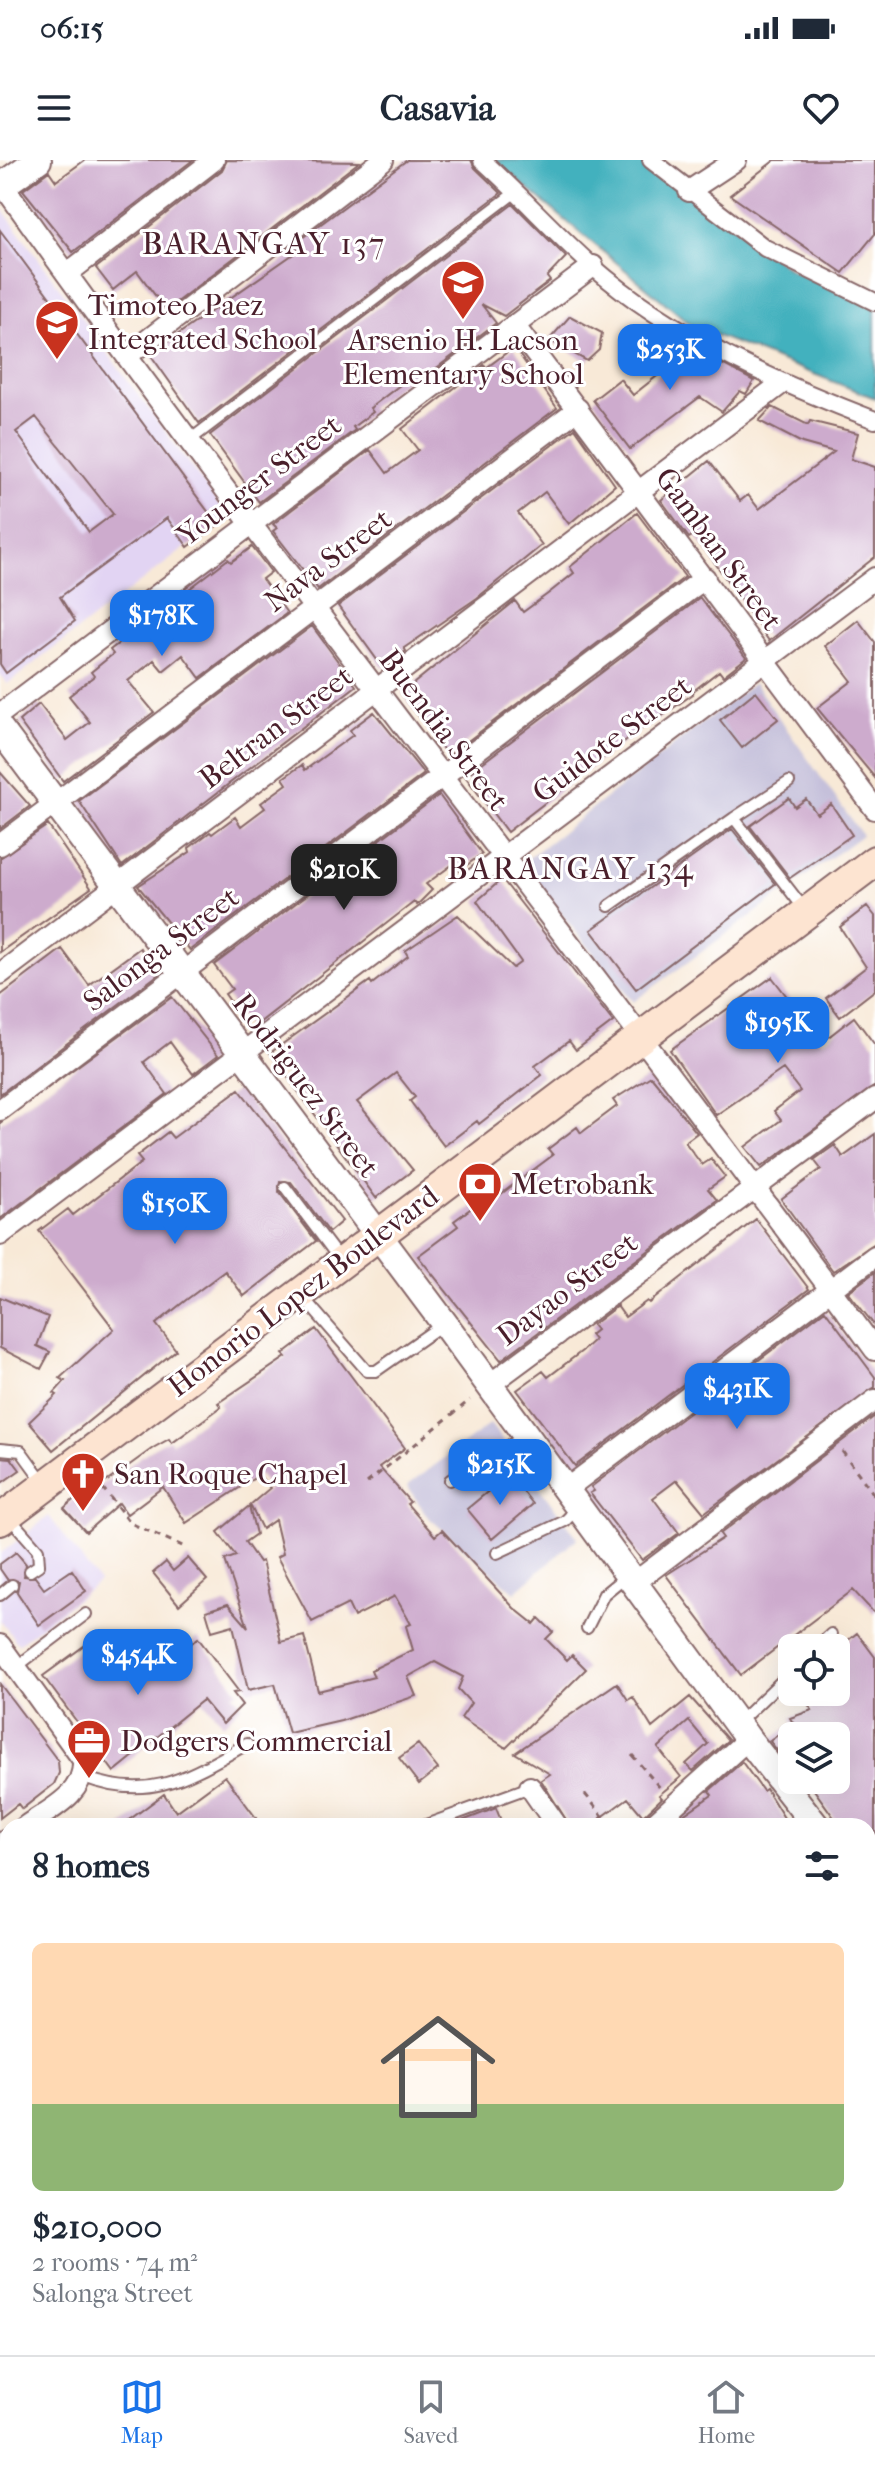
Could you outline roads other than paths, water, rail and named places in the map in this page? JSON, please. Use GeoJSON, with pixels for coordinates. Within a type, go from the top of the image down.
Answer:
{"type":"FeatureCollection","features":[{"type":"Feature","properties":{"kind":"main road","name":"Honorio Lopez Boulevard"},"geometry":{"type":"LineString","coordinates":[[4,1518],[641,1034],[875,861]]}},
{"type":"Feature","properties":{"kind":"street"},"geometry":{"type":"LineString","coordinates":[[1,184],[38,160]]}},
{"type":"Feature","properties":{"kind":"street"},"geometry":{"type":"LineString","coordinates":[[68,273],[214,160]]}},
{"type":"Feature","properties":{"kind":"street"},"geometry":{"type":"LineString","coordinates":[[128,355],[383,160]]}},
{"type":"Feature","properties":{"kind":"street"},"geometry":{"type":"LineString","coordinates":[[482,160],[593,266],[677,326],[781,384],[875,420]]}},
{"type":"Feature","properties":{"kind":"street"},"geometry":{"type":"LineString","coordinates":[[651,160],[765,248],[875,302]]}},
{"type":"Feature","properties":{"kind":"street"},"geometry":{"type":"LineString","coordinates":[[689,191],[736,160]]}},
{"type":"Feature","properties":{"kind":"street","name":"Buendia Street"},"geometry":{"type":"LineString","coordinates":[[1,184],[375,690],[641,1034],[875,1350]]}},
{"type":"Feature","properties":{"kind":"street","name":"Younger Street"},"geometry":{"type":"LineString","coordinates":[[0,714],[593,266]]}},
{"type":"Feature","properties":{"kind":"street","name":"Gamban Street"},"geometry":{"type":"LineString","coordinates":[[514,325],[875,809]]}},
{"type":"Feature","properties":{"kind":"street","name":"Beltran Street"},"geometry":{"type":"LineString","coordinates":[[0,974],[781,384]]}},
{"type":"Feature","properties":{"kind":"street","name":"Nava Street"},"geometry":{"type":"LineString","coordinates":[[0,845],[578,409]]}},
{"type":"Feature","properties":{"kind":"street","name":"Salonga Street"},"geometry":{"type":"LineString","coordinates":[[0,1110],[705,578]]}},
{"type":"Feature","properties":{"kind":"street","name":"Guidote Street"},"geometry":{"type":"LineString","coordinates":[[0,1235],[504,860],[875,578]]}},
{"type":"Feature","properties":{"kind":"street","name":"Rodriguez Street"},"geometry":{"type":"LineString","coordinates":[[0,729],[444,1323],[742,1732],[810,1818]]}},
{"type":"Feature","properties":{"kind":"street","name":"Dayao Street"},"geometry":{"type":"LineString","coordinates":[[489,1385],[875,1099]]}},
{"type":"Feature","properties":{"kind":"street"},"geometry":{"type":"LineString","coordinates":[[572,1499],[830,1289],[875,1256]]}},
{"type":"Feature","properties":{"kind":"street"},"geometry":{"type":"LineString","coordinates":[[631,1579],[875,1400]]}},
{"type":"Feature","properties":{"kind":"street"},"geometry":{"type":"LineString","coordinates":[[0,1645],[83,1760],[84,1777],[77,1789],[37,1818]]}},
{"type":"Feature","properties":{"kind":"street"},"geometry":{"type":"LineString","coordinates":[[664,1818],[742,1732]]}},
{"type":"Feature","properties":{"kind":"street"},"geometry":{"type":"LineString","coordinates":[[530,1787],[551,1818]]}},
{"type":"Feature","properties":{"kind":"lane"},"geometry":{"type":"LineString","coordinates":[[190,440],[517,191]]}},
{"type":"Feature","properties":{"kind":"lane"},"geometry":{"type":"LineString","coordinates":[[609,906],[789,782]]}},
{"type":"Feature","properties":{"kind":"lane"},"geometry":{"type":"LineString","coordinates":[[734,818],[807,911]]}},
{"type":"Feature","properties":{"kind":"lane"},"geometry":{"type":"LineString","coordinates":[[285,1187],[341,1262]]}},
{"type":"Feature","properties":{"kind":"lane"},"geometry":{"type":"LineString","coordinates":[[300,1293],[367,1371],[376,1371],[444,1323]]}},
{"type":"Feature","properties":{"kind":"lane"},"geometry":{"type":"LineString","coordinates":[[450,1480],[526,1436]]}},
{"type":"Feature","properties":{"kind":"lane"},"geometry":{"type":"LineString","coordinates":[[0,1449],[21,1451],[46,1485]]}},
{"type":"Feature","properties":{"kind":"lane"},"geometry":{"type":"LineString","coordinates":[[497,1553],[565,1521],[572,1499]]}},
{"type":"Feature","properties":{"kind":"lane"},"geometry":{"type":"LineString","coordinates":[[4,1518],[38,1550],[39,1565],[30,1571]]}},
{"type":"Feature","properties":{"kind":"lane"},"geometry":{"type":"LineString","coordinates":[[587,1628],[604,1594],[631,1579]]}},
{"type":"Feature","properties":{"kind":"lane"},"geometry":{"type":"LineString","coordinates":[[16,1667],[86,1614]]}},
{"type":"Feature","properties":{"kind":"lane"},"geometry":{"type":"LineString","coordinates":[[742,1732],[778,1688]]}},
{"type":"Feature","properties":{"kind":"lane"},"geometry":{"type":"LineString","coordinates":[[84,1777],[114,1788],[159,1785],[186,1778],[247,1744]]}},
{"type":"Feature","properties":{"kind":"lane"},"geometry":{"type":"LineString","coordinates":[[445,1818],[530,1787]]}},
{"type":"Feature","properties":{"kind":"water"},"geometry":{"type":"Polygon","coordinates":[[[493,160],[645,160],[791,270],[875,308],[875,398],[694,327],[493,160]]]}},
{"type":"Feature","properties":{"kind":"place","name":"Arsenio H. Lacson Elementary School"},"geometry":{"type":"Point","coordinates":[463,321]}},
{"type":"Feature","properties":{"kind":"place","name":"Timoteo Paez Integrated School"},"geometry":{"type":"Point","coordinates":[57,361]}},
{"type":"Feature","properties":{"kind":"place","name":"Metrobank"},"geometry":{"type":"Point","coordinates":[480,1223]}},
{"type":"Feature","properties":{"kind":"place","name":"San Roque Chapel"},"geometry":{"type":"Point","coordinates":[83,1513]}},
{"type":"Feature","properties":{"kind":"place","name":"Dodgers Commercial"},"geometry":{"type":"Point","coordinates":[89,1780]}},
{"type":"Feature","properties":{"kind":"district","name":"BARANGAY 137"},"geometry":{"type":"Point","coordinates":[264,243]}},
{"type":"Feature","properties":{"kind":"district","name":"BARANGAY 134"},"geometry":{"type":"Point","coordinates":[571,868]}}]}
